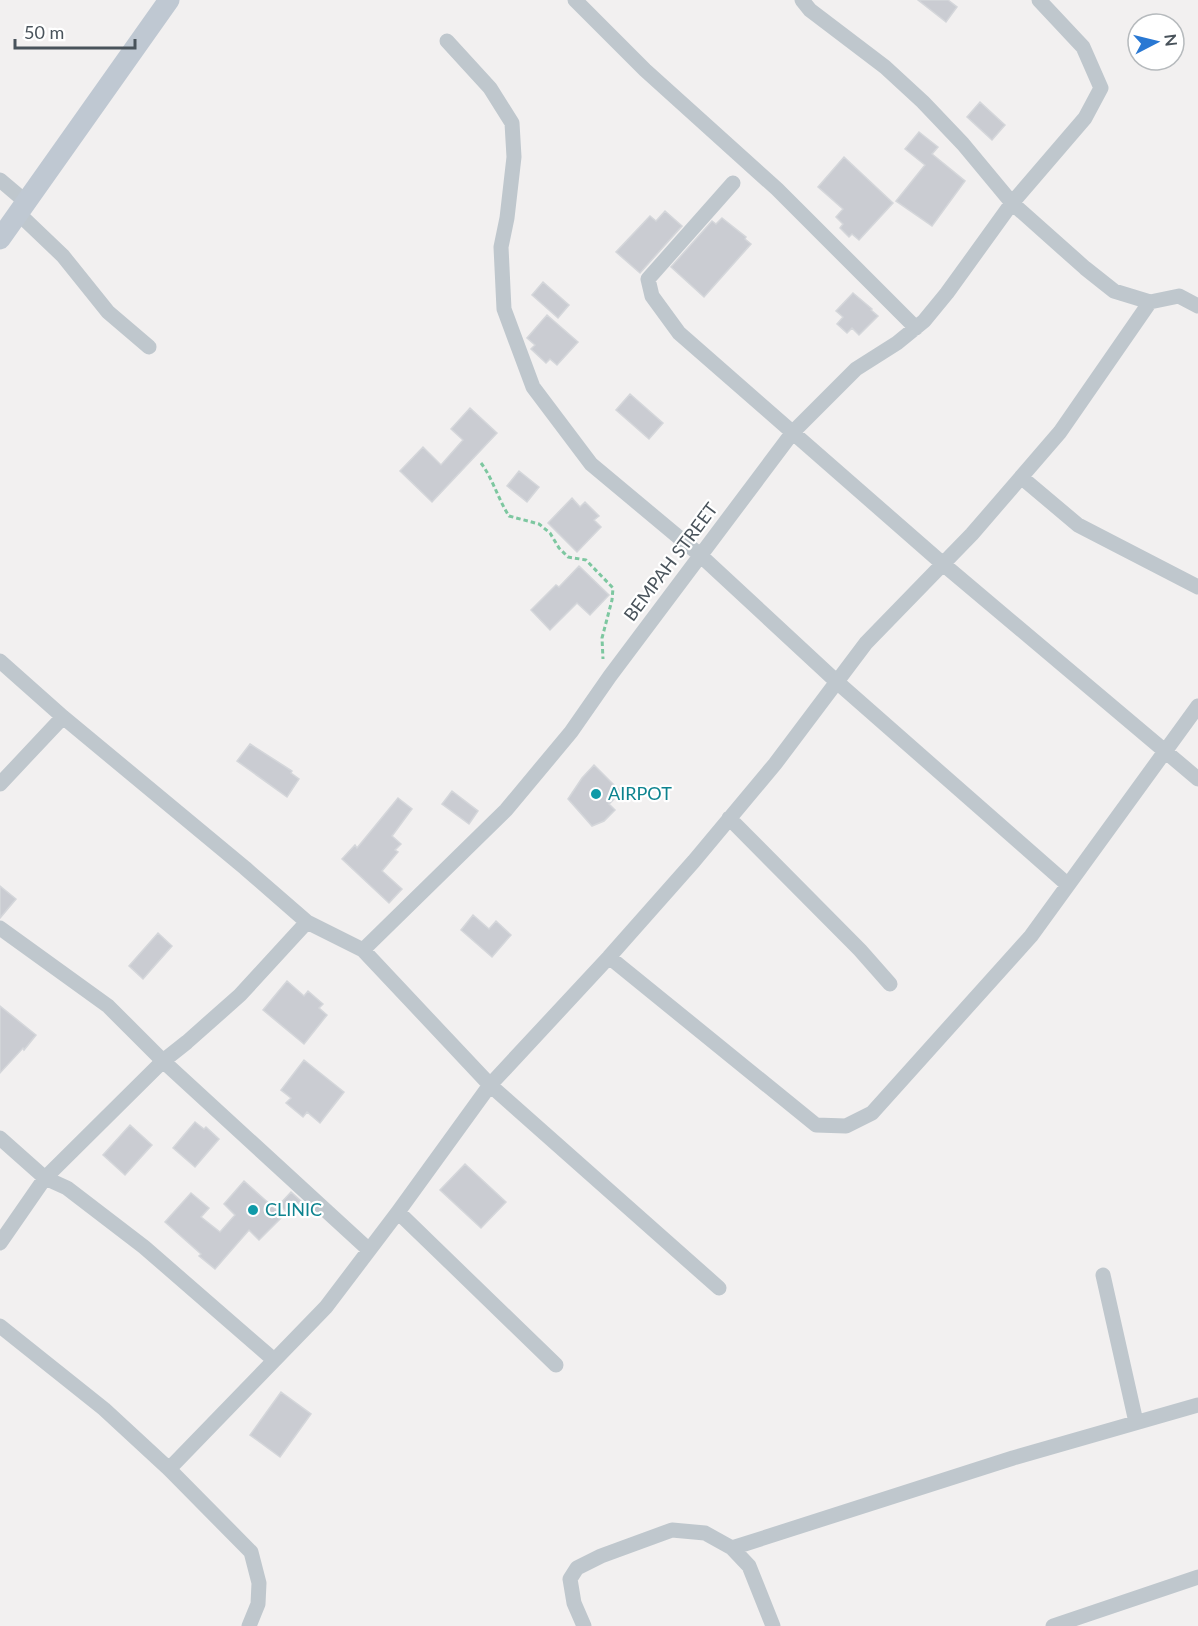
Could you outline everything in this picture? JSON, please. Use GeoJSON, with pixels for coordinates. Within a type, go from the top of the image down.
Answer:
{"type":"FeatureCollection","features":[{"type":"Feature","properties":{"kind":"street"},"geometry":{"type":"LineString","coordinates":[[0,239],[169,0]]}},
{"type":"Feature","properties":{"kind":"street"},"geometry":{"type":"LineString","coordinates":[[575,0],[645,70],[777,189],[916,328]]}},
{"type":"Feature","properties":{"kind":"street"},"geometry":{"type":"LineString","coordinates":[[802,0],[810,10],[885,67],[923,102],[963,144],[1012,203],[1114,291],[1150,302],[1179,296],[1198,306]]}},
{"type":"Feature","properties":{"kind":"street","name":"BEMPAH STREET"},"geometry":{"type":"LineString","coordinates":[[363,950],[506,810],[571,732],[793,432],[856,369],[924,321],[1012,203],[1085,118],[1101,88],[1083,48],[1039,0]]}},
{"type":"Feature","properties":{"kind":"street"},"geometry":{"type":"LineString","coordinates":[[447,41],[490,88],[512,123],[514,157],[501,248],[504,309],[533,387],[591,464],[700,555],[837,682],[1068,885]]}},
{"type":"Feature","properties":{"kind":"street"},"geometry":{"type":"LineString","coordinates":[[0,180],[108,312],[149,347]]}},
{"type":"Feature","properties":{"kind":"street"},"geometry":{"type":"LineString","coordinates":[[733,183],[648,279],[652,296],[679,333],[943,564],[1198,779]]}},
{"type":"Feature","properties":{"kind":"street"},"geometry":{"type":"LineString","coordinates":[[169,1469],[326,1307],[399,1212],[490,1085],[609,957],[775,764],[866,643],[943,564],[1060,432],[1150,302]]}},
{"type":"Feature","properties":{"kind":"street"},"geometry":{"type":"LineString","coordinates":[[1021,477],[1078,525],[1198,587]]}},
{"type":"Feature","properties":{"kind":"street"},"geometry":{"type":"LineString","coordinates":[[0,661],[63,717],[307,922],[363,950],[490,1085],[719,1288]]}},
{"type":"Feature","properties":{"kind":"street"},"geometry":{"type":"LineString","coordinates":[[609,957],[816,1125],[846,1126],[872,1113],[1031,936],[1198,706]]}},
{"type":"Feature","properties":{"kind":"street"},"geometry":{"type":"LineString","coordinates":[[0,784],[63,717]]}},
{"type":"Feature","properties":{"kind":"street"},"geometry":{"type":"LineString","coordinates":[[729,818],[860,950],[890,984]]}},
{"type":"Feature","properties":{"kind":"street"},"geometry":{"type":"LineString","coordinates":[[0,1243],[45,1178],[163,1061],[240,995],[307,922]]}},
{"type":"Feature","properties":{"kind":"street"},"geometry":{"type":"LineString","coordinates":[[0,928],[108,1006],[163,1061],[369,1250]]}},
{"type":"Feature","properties":{"kind":"street"},"geometry":{"type":"LineString","coordinates":[[0,1138],[45,1178],[67,1188],[144,1247],[274,1360]]}},
{"type":"Feature","properties":{"kind":"street"},"geometry":{"type":"LineString","coordinates":[[399,1212],[556,1365]]}},
{"type":"Feature","properties":{"kind":"street"},"geometry":{"type":"LineString","coordinates":[[1103,1275],[1136,1422]]}},
{"type":"Feature","properties":{"kind":"street"},"geometry":{"type":"LineString","coordinates":[[0,1326],[104,1409],[169,1469],[251,1552],[259,1583],[258,1604],[249,1626]]}},
{"type":"Feature","properties":{"kind":"street"},"geometry":{"type":"LineString","coordinates":[[732,1548],[1013,1458],[1198,1405]]}},
{"type":"Feature","properties":{"kind":"street"},"geometry":{"type":"LineString","coordinates":[[584,1626],[574,1603],[570,1580],[577,1568],[602,1556],[672,1530],[705,1533],[732,1548],[749,1566],[773,1626]]}},
{"type":"Feature","properties":{"kind":"street"},"geometry":{"type":"LineString","coordinates":[[1055,1626],[1198,1577]]}},
{"type":"Feature","properties":{"kind":"path"},"geometry":{"type":"LineString","coordinates":[[481,463],[489,474],[509,516],[539,524],[550,533],[568,557],[586,560],[612,588],[612,600],[602,638],[604,666]]}},
{"type":"Feature","properties":{"kind":"building"},"geometry":{"type":"Polygon","coordinates":[[[918,0],[948,0],[957,7],[946,22],[918,0]]]}},
{"type":"Feature","properties":{"kind":"building"},"geometry":{"type":"Polygon","coordinates":[[[980,102],[1005,125],[992,140],[967,117],[980,102]]]}},
{"type":"Feature","properties":{"kind":"building"},"geometry":{"type":"Polygon","coordinates":[[[919,132],[938,147],[932,154],[965,181],[932,226],[896,201],[925,165],[905,149],[919,132]]]}},
{"type":"Feature","properties":{"kind":"building"},"geometry":{"type":"Polygon","coordinates":[[[844,157],[893,203],[859,240],[852,234],[849,237],[840,228],[843,224],[836,217],[843,209],[818,187],[844,157]]]}},
{"type":"Feature","properties":{"kind":"building"},"geometry":{"type":"Polygon","coordinates":[[[665,211],[682,226],[640,273],[616,252],[650,216],[656,221],[665,211]]]}},
{"type":"Feature","properties":{"kind":"building"},"geometry":{"type":"Polygon","coordinates":[[[722,218],[746,237],[745,239],[751,244],[704,297],[671,267],[712,221],[716,224],[722,218]]]}},
{"type":"Feature","properties":{"kind":"building"},"geometry":{"type":"Polygon","coordinates":[[[543,282],[569,305],[558,318],[532,295],[543,282]]]}},
{"type":"Feature","properties":{"kind":"building"},"geometry":{"type":"Polygon","coordinates":[[[853,293],[878,316],[859,335],[852,328],[847,333],[837,324],[843,317],[836,311],[853,293]]]}},
{"type":"Feature","properties":{"kind":"building"},"geometry":{"type":"Polygon","coordinates":[[[547,315],[578,342],[557,365],[550,359],[546,363],[531,349],[535,345],[527,338],[547,315]]]}},
{"type":"Feature","properties":{"kind":"building"},"geometry":{"type":"Polygon","coordinates":[[[630,394],[663,423],[649,439],[616,410],[630,394]]]}},
{"type":"Feature","properties":{"kind":"building"},"geometry":{"type":"Polygon","coordinates":[[[470,408],[497,433],[432,502],[400,471],[423,447],[441,465],[463,440],[451,429],[470,408]]]}},
{"type":"Feature","properties":{"kind":"building"},"geometry":{"type":"Polygon","coordinates":[[[519,471],[539,487],[527,502],[507,486],[519,471]]]}},
{"type":"Feature","properties":{"kind":"building"},"geometry":{"type":"Polygon","coordinates":[[[572,498],[580,507],[585,502],[599,516],[594,520],[601,527],[577,552],[548,523],[572,498]]]}},
{"type":"Feature","properties":{"kind":"building"},"geometry":{"type":"Polygon","coordinates":[[[579,566],[609,595],[590,615],[577,603],[550,630],[531,610],[556,585],[559,587],[579,566]]]}},
{"type":"Feature","properties":{"kind":"building"},"geometry":{"type":"Polygon","coordinates":[[[250,744],[292,771],[291,773],[299,779],[287,797],[237,761],[250,744]]]}},
{"type":"Feature","properties":{"kind":"building","name":"AIRPOT"},"geometry":{"type":"Polygon","coordinates":[[[594,765],[621,792],[609,804],[615,810],[604,821],[592,826],[568,799],[594,765]]]}},
{"type":"Feature","properties":{"kind":"building"},"geometry":{"type":"Polygon","coordinates":[[[452,791],[478,811],[469,824],[442,804],[452,791]]]}},
{"type":"Feature","properties":{"kind":"building"},"geometry":{"type":"Polygon","coordinates":[[[398,798],[412,809],[392,836],[401,844],[395,850],[398,852],[382,871],[402,889],[389,903],[342,859],[355,845],[357,848],[398,798]]]}},
{"type":"Feature","properties":{"kind":"building"},"geometry":{"type":"Polygon","coordinates":[[[0,886],[16,899],[0,918],[0,886]]]}},
{"type":"Feature","properties":{"kind":"building"},"geometry":{"type":"Polygon","coordinates":[[[473,915],[489,929],[496,921],[511,935],[492,957],[461,930],[473,915]]]}},
{"type":"Feature","properties":{"kind":"building"},"geometry":{"type":"Polygon","coordinates":[[[158,933],[172,946],[143,979],[129,966],[158,933]]]}},
{"type":"Feature","properties":{"kind":"building"},"geometry":{"type":"Polygon","coordinates":[[[287,981],[304,996],[308,991],[323,1004],[319,1008],[327,1015],[304,1044],[263,1010],[287,981]]]}},
{"type":"Feature","properties":{"kind":"building"},"geometry":{"type":"Polygon","coordinates":[[[0,1006],[36,1035],[0,1073],[0,1006]]]}},
{"type":"Feature","properties":{"kind":"building"},"geometry":{"type":"Polygon","coordinates":[[[304,1060],[344,1092],[320,1123],[307,1112],[303,1117],[286,1103],[291,1098],[281,1090],[304,1060]]]}},
{"type":"Feature","properties":{"kind":"building"},"geometry":{"type":"Polygon","coordinates":[[[195,1122],[204,1129],[206,1127],[219,1139],[195,1167],[173,1148],[195,1122]]]}},
{"type":"Feature","properties":{"kind":"building"},"geometry":{"type":"Polygon","coordinates":[[[130,1125],[152,1145],[125,1175],[103,1155],[130,1125]]]}},
{"type":"Feature","properties":{"kind":"building"},"geometry":{"type":"Polygon","coordinates":[[[465,1164],[506,1202],[481,1228],[440,1190],[465,1164]]]}},
{"type":"Feature","properties":{"kind":"building"},"geometry":{"type":"Polygon","coordinates":[[[244,1181],[283,1216],[259,1240],[249,1230],[215,1269],[165,1222],[191,1193],[209,1208],[201,1217],[220,1232],[235,1215],[224,1204],[244,1181]]]}},
{"type":"Feature","properties":{"kind":"building"},"geometry":{"type":"Polygon","coordinates":[[[291,1192],[301,1201],[289,1214],[279,1205],[291,1192]]]}},
{"type":"Feature","properties":{"kind":"building"},"geometry":{"type":"Polygon","coordinates":[[[281,1392],[311,1414],[280,1457],[250,1435],[281,1392]]]}},
{"type":"Feature","properties":{"kind":"place","name":"AIRPOT"},"geometry":{"type":"Point","coordinates":[596,794]}},
{"type":"Feature","properties":{"kind":"place","name":"CLINIC"},"geometry":{"type":"Point","coordinates":[253,1210]}}]}
